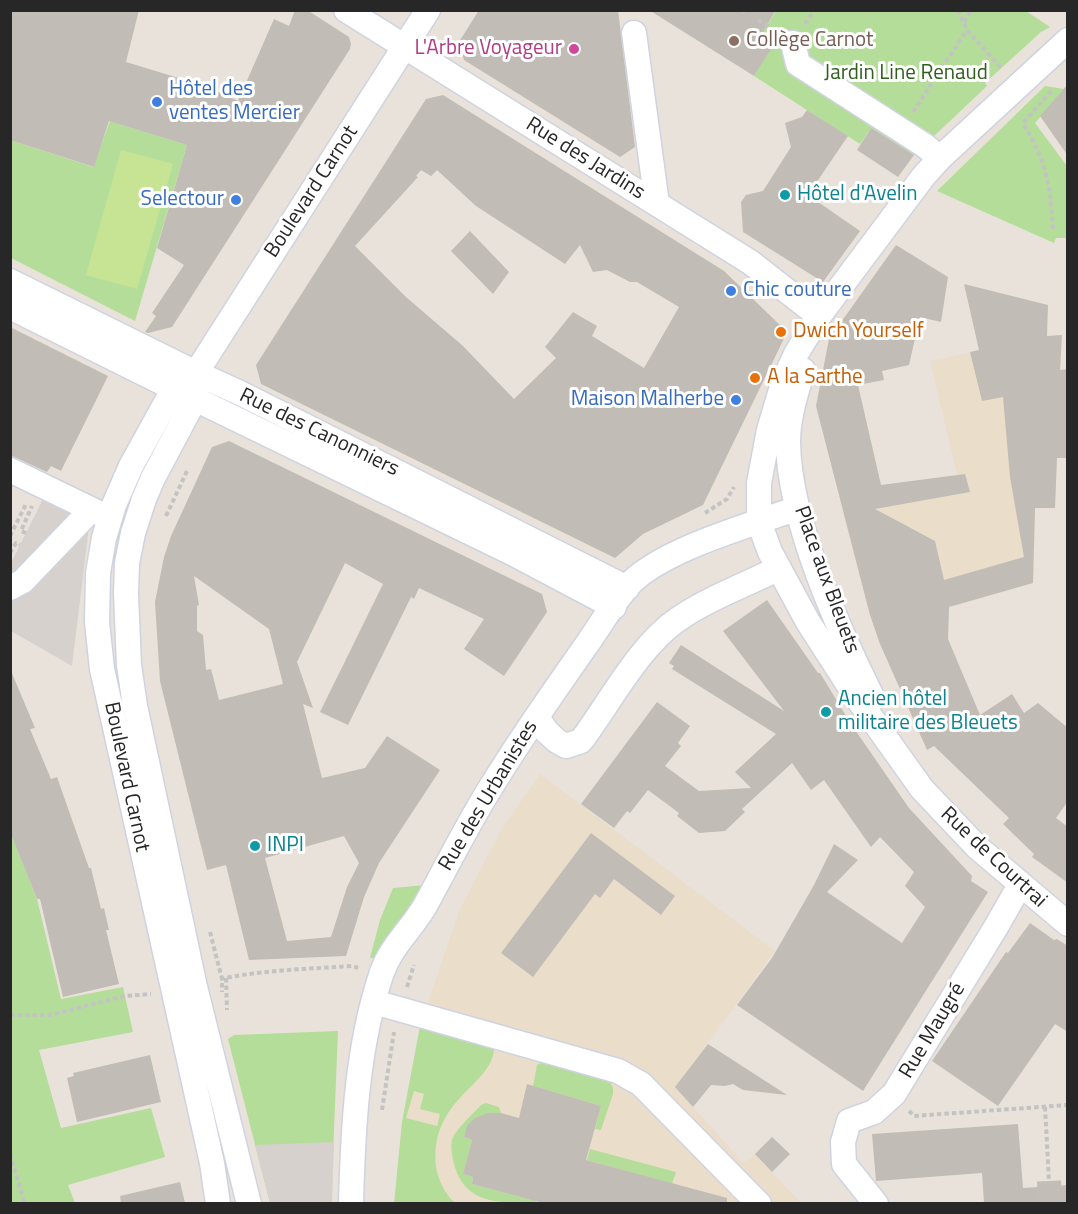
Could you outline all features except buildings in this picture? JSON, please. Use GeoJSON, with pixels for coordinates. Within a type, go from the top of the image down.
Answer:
{"type":"FeatureCollection","features":[{"type":"Feature","properties":{"kind":"street","name":"Rue des Jardins"},"geometry":{"type":"LineString","coordinates":[[346,10],[750,262],[819,316]]}},
{"type":"Feature","properties":{"kind":"street","name":"Boulevard Carnot"},"geometry":{"type":"LineString","coordinates":[[249,1203],[195,987],[135,706],[129,665],[127,563],[133,533],[144,499],[195,399],[195,373],[428,10]]}},
{"type":"Feature","properties":{"kind":"street"},"geometry":{"type":"LineString","coordinates":[[634,33],[657,204]]}},
{"type":"Feature","properties":{"kind":"street"},"geometry":{"type":"LineString","coordinates":[[793,42],[798,64],[924,145],[940,159]]}},
{"type":"Feature","properties":{"kind":"street"},"geometry":{"type":"LineString","coordinates":[[819,316],[896,211],[940,159],[1062,61]]}},
{"type":"Feature","properties":{"kind":"street","name":"Rue des Canonniers"},"geometry":{"type":"LineString","coordinates":[[10,280],[221,384],[620,597]]}},
{"type":"Feature","properties":{"kind":"street","name":"Rue des Canonniers"},"geometry":{"type":"LineString","coordinates":[[10,307],[512,553],[620,597]]}},
{"type":"Feature","properties":{"kind":"street","name":"Place aux Bleuets"},"geometry":{"type":"LineString","coordinates":[[819,316],[789,427],[789,457],[798,508],[810,548],[843,635],[904,764]]}},
{"type":"Feature","properties":{"kind":"street","name":"Place aux Bleuets"},"geometry":{"type":"LineString","coordinates":[[819,316],[796,354],[777,401],[760,476],[759,522],[766,542],[808,622],[855,695],[922,789]]}},
{"type":"Feature","properties":{"kind":"street","name":"Boulevard Carnot"},"geometry":{"type":"LineString","coordinates":[[195,373],[179,379],[131,466],[101,514],[104,538],[98,573],[97,622],[102,669],[212,1163],[218,1203]]}},
{"type":"Feature","properties":{"kind":"street"},"geometry":{"type":"LineString","coordinates":[[10,470],[101,514],[23,581],[10,588]]}},
{"type":"Feature","properties":{"kind":"street","name":"Rue des Urbanistes"},"geometry":{"type":"LineString","coordinates":[[351,1203],[358,1091],[381,976],[398,941],[423,908],[454,849],[491,787],[620,597],[642,574],[672,556],[798,508]]}},
{"type":"Feature","properties":{"kind":"street"},"geometry":{"type":"LineString","coordinates":[[537,717],[557,741],[566,746],[580,741],[635,664],[662,632],[695,609],[779,568]]}},
{"type":"Feature","properties":{"kind":"street","name":"Rue de Courtrai"},"geometry":{"type":"LineString","coordinates":[[922,789],[977,848],[1068,924]]}},
{"type":"Feature","properties":{"kind":"street","name":"Rue Maugré"},"geometry":{"type":"LineString","coordinates":[[876,1203],[844,1164],[843,1142],[849,1121],[874,1112],[894,1094],[1020,885]]}},
{"type":"Feature","properties":{"kind":"street"},"geometry":{"type":"LineString","coordinates":[[374,1002],[618,1071],[641,1084],[759,1203]]}},
{"type":"Feature","properties":{"kind":"path"},"geometry":{"type":"LineString","coordinates":[[958,10],[967,30],[1000,68]]}},
{"type":"Feature","properties":{"kind":"path"},"geometry":{"type":"LineString","coordinates":[[963,23],[971,10]]}},
{"type":"Feature","properties":{"kind":"path"},"geometry":{"type":"LineString","coordinates":[[900,130],[967,30]]}},
{"type":"Feature","properties":{"kind":"path"},"geometry":{"type":"LineString","coordinates":[[1053,229],[1050,182],[1041,156],[1023,123],[1062,61]]}},
{"type":"Feature","properties":{"kind":"path"},"geometry":{"type":"LineString","coordinates":[[163,525],[191,461]]}},
{"type":"Feature","properties":{"kind":"path"},"geometry":{"type":"LineString","coordinates":[[702,515],[727,499],[737,477]]}},
{"type":"Feature","properties":{"kind":"path"},"geometry":{"type":"LineString","coordinates":[[11,535],[26,503]]}},
{"type":"Feature","properties":{"kind":"path"},"geometry":{"type":"LineString","coordinates":[[26,534],[21,531],[33,507]]}},
{"type":"Feature","properties":{"kind":"path"},"geometry":{"type":"LineString","coordinates":[[10,553],[16,543],[20,545]]}},
{"type":"Feature","properties":{"kind":"path"},"geometry":{"type":"LineString","coordinates":[[208,923],[222,979],[276,970],[352,966],[365,969],[368,967],[381,976]]}},
{"type":"Feature","properties":{"kind":"path"},"geometry":{"type":"LineString","coordinates":[[381,1119],[393,1036],[407,984]]}},
{"type":"Feature","properties":{"kind":"path"},"geometry":{"type":"LineString","coordinates":[[10,1015],[50,1015],[125,996],[174,993]]}},
{"type":"Feature","properties":{"kind":"path"},"geometry":{"type":"LineString","coordinates":[[894,1094],[914,1116],[1068,1105]]}},
{"type":"Feature","properties":{"kind":"path"},"geometry":{"type":"LineString","coordinates":[[1045,1107],[1049,1181]]}},
{"type":"Feature","properties":{"kind":"path"},"geometry":{"type":"LineString","coordinates":[[10,1154],[24,1203]]}},
{"type":"Feature","properties":{"kind":"shaded area"},"geometry":{"type":"Polygon","coordinates":[[[1062,335],[1055,508],[1035,509],[1033,583],[951,607],[947,590],[869,613],[842,510],[960,487],[930,361],[1047,336],[1062,335]]]}},
{"type":"Feature","properties":{"kind":"shaded area"},"geometry":{"type":"Polygon","coordinates":[[[48,489],[91,510],[72,666],[11,631],[10,565],[48,489]]]}},
{"type":"Feature","properties":{"kind":"shaded area"},"geometry":{"type":"Polygon","coordinates":[[[540,774],[775,951],[676,1087],[743,1163],[755,1154],[801,1203],[394,1204],[402,1122],[420,1026],[459,911],[501,830],[540,774]]]}},
{"type":"Feature","properties":{"kind":"shaded area"},"geometry":{"type":"Polygon","coordinates":[[[334,1142],[332,1202],[270,1203],[255,1145],[334,1142]]]}},
{"type":"Feature","properties":{"kind":"green space","name":"Jardin Line Renaud"},"geometry":{"type":"Polygon","coordinates":[[[776,11],[1026,11],[1050,27],[1041,32],[985,83],[987,86],[914,155],[871,128],[860,144],[754,76],[774,44],[761,35],[776,11]]]}},
{"type":"Feature","properties":{"kind":"green space"},"geometry":{"type":"Polygon","coordinates":[[[1045,86],[1064,89],[1035,123],[1067,166],[1067,238],[1056,238],[1054,243],[937,191],[1045,86]]]}},
{"type":"Feature","properties":{"kind":"green space"},"geometry":{"type":"Polygon","coordinates":[[[110,121],[187,145],[135,321],[11,258],[10,140],[93,167],[110,121]]]}},
{"type":"Feature","properties":{"kind":"green space"},"geometry":{"type":"Polygon","coordinates":[[[121,150],[173,164],[137,289],[86,275],[121,150]]]}},
{"type":"Feature","properties":{"kind":"green space"},"geometry":{"type":"Polygon","coordinates":[[[10,832],[37,899],[61,999],[123,987],[133,1032],[39,1050],[61,1128],[151,1108],[165,1157],[68,1185],[75,1203],[11,1203],[10,832]]]}},
{"type":"Feature","properties":{"kind":"green space"},"geometry":{"type":"Polygon","coordinates":[[[426,885],[384,944],[377,958],[370,958],[380,920],[393,888],[426,885]]]}},
{"type":"Feature","properties":{"kind":"green space"},"geometry":{"type":"Polygon","coordinates":[[[420,1026],[490,1045],[494,1049],[486,1070],[448,1113],[437,1139],[435,1157],[437,1172],[445,1191],[455,1203],[394,1204],[402,1122],[420,1026]],[[414,1091],[406,1118],[437,1126],[440,1114],[420,1109],[424,1094],[414,1091]]]}},
{"type":"Feature","properties":{"kind":"green space"},"geometry":{"type":"Polygon","coordinates":[[[338,1031],[331,1203],[270,1203],[228,1039],[234,1035],[338,1031]]]}},
{"type":"Feature","properties":{"kind":"green space"},"geometry":{"type":"Polygon","coordinates":[[[544,1061],[609,1079],[613,1094],[601,1130],[595,1129],[601,1106],[533,1086],[537,1065],[544,1061]]]}},
{"type":"Feature","properties":{"kind":"green space"},"geometry":{"type":"Polygon","coordinates":[[[486,1103],[499,1107],[501,1113],[489,1114],[478,1119],[469,1127],[464,1137],[472,1140],[463,1174],[473,1177],[472,1184],[536,1201],[535,1203],[508,1203],[484,1198],[465,1186],[458,1175],[453,1160],[453,1137],[481,1105],[486,1103]]]}},
{"type":"Feature","properties":{"kind":"green space"},"geometry":{"type":"Polygon","coordinates":[[[590,1149],[676,1172],[672,1184],[587,1160],[590,1149]]]}},
{"type":"Feature","properties":{"kind":"tunnel"},"geometry":{"type":"LineString","coordinates":[[1049,1181],[1050,1204]]}},
{"type":"Feature","properties":{"kind":"place","name":"Collège Carnot"},"geometry":{"type":"Point","coordinates":[734,41]}},
{"type":"Feature","properties":{"kind":"place","name":"L'Arbre Voyageur"},"geometry":{"type":"Point","coordinates":[574,49]}},
{"type":"Feature","properties":{"kind":"place","name":"Hôtel des ventes Mercier"},"geometry":{"type":"Point","coordinates":[157,102]}},
{"type":"Feature","properties":{"kind":"place","name":"Hôtel d'Avelin"},"geometry":{"type":"Point","coordinates":[785,195]}},
{"type":"Feature","properties":{"kind":"place","name":"Selectour"},"geometry":{"type":"Point","coordinates":[236,200]}},
{"type":"Feature","properties":{"kind":"place","name":"Chic couture"},"geometry":{"type":"Point","coordinates":[731,291]}},
{"type":"Feature","properties":{"kind":"place","name":"Dwich Yourself"},"geometry":{"type":"Point","coordinates":[781,332]}},
{"type":"Feature","properties":{"kind":"place","name":"A la Sarthe"},"geometry":{"type":"Point","coordinates":[755,378]}},
{"type":"Feature","properties":{"kind":"place","name":"Maison Malherbe"},"geometry":{"type":"Point","coordinates":[736,400]}},
{"type":"Feature","properties":{"kind":"place","name":"Ancien hôtel militaire des Bleuets"},"geometry":{"type":"Point","coordinates":[826,712]}},
{"type":"Feature","properties":{"kind":"place","name":"INPI"},"geometry":{"type":"Point","coordinates":[255,846]}}]}
